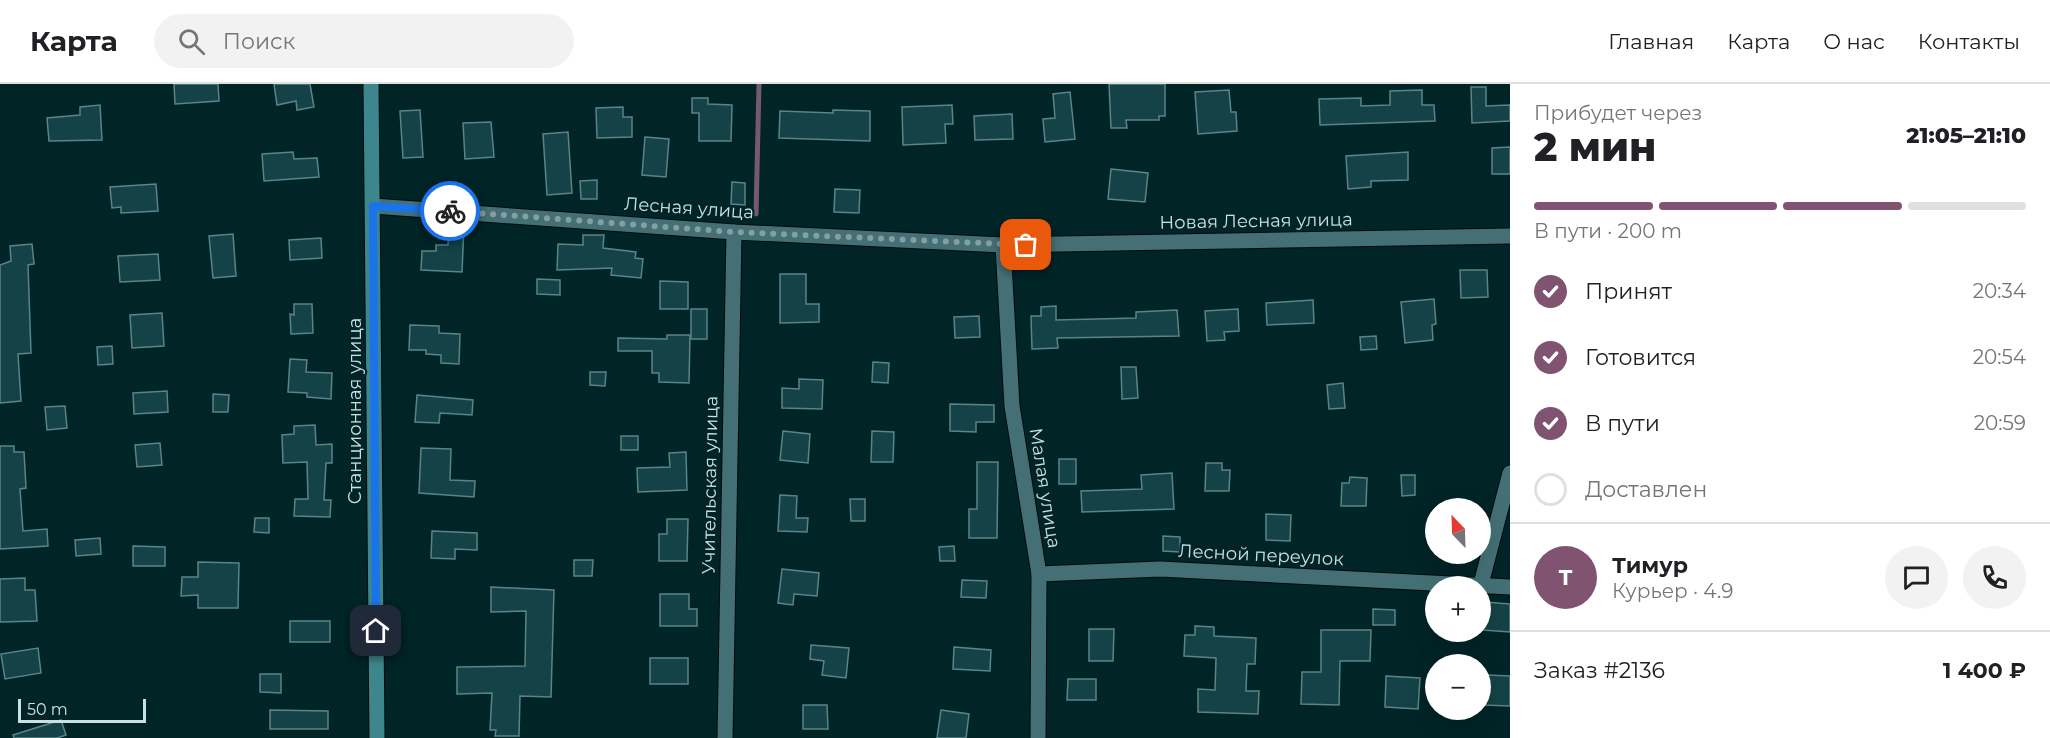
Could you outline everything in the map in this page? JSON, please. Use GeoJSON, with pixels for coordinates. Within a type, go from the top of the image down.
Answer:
{"type":"FeatureCollection","features":[{"type":"Feature","properties":{"kind":"main road","name":"Станционная улица"},"geometry":{"type":"LineString","coordinates":[[371,84],[377,738]]}},
{"type":"Feature","properties":{"kind":"street","name":"Лесная улица"},"geometry":{"type":"LineString","coordinates":[[373,206],[734,232],[1003,245]]}},
{"type":"Feature","properties":{"kind":"street","name":"Учительская улица"},"geometry":{"type":"LineString","coordinates":[[725,738],[734,232]]}},
{"type":"Feature","properties":{"kind":"street","name":"Новая Лесная улица"},"geometry":{"type":"LineString","coordinates":[[1003,245],[1510,236]]}},
{"type":"Feature","properties":{"kind":"street","name":"Малая улица"},"geometry":{"type":"LineString","coordinates":[[1003,245],[1012,406],[1040,574],[1038,738]]}},
{"type":"Feature","properties":{"kind":"street"},"geometry":{"type":"LineString","coordinates":[[1482,576],[1510,473]]}},
{"type":"Feature","properties":{"kind":"street","name":"Лесной переулок"},"geometry":{"type":"LineString","coordinates":[[1040,574],[1160,569],[1264,576],[1425,582]]}},
{"type":"Feature","properties":{"kind":"street","name":"Лесной переулок"},"geometry":{"type":"LineString","coordinates":[[1491,585],[1510,587]]}},
{"type":"Feature","properties":{"kind":"building"},"geometry":{"type":"Polygon","coordinates":[[[174,84],[218,84],[219,101],[175,104],[174,84]]]}},
{"type":"Feature","properties":{"kind":"building"},"geometry":{"type":"Polygon","coordinates":[[[274,84],[310,84],[314,107],[297,110],[296,101],[277,105],[274,84]]]}},
{"type":"Feature","properties":{"kind":"building"},"geometry":{"type":"Polygon","coordinates":[[[1109,84],[1165,84],[1165,116],[1159,116],[1159,120],[1126,120],[1127,128],[1111,128],[1109,84]]]}},
{"type":"Feature","properties":{"kind":"building"},"geometry":{"type":"Polygon","coordinates":[[[1471,87],[1486,87],[1486,106],[1510,105],[1510,121],[1472,123],[1471,87]]]}},
{"type":"Feature","properties":{"kind":"building"},"geometry":{"type":"Polygon","coordinates":[[[1229,90],[1231,112],[1236,112],[1237,131],[1198,134],[1195,92],[1229,90]]]}},
{"type":"Feature","properties":{"kind":"building"},"geometry":{"type":"Polygon","coordinates":[[[1422,90],[1422,105],[1434,105],[1435,121],[1320,125],[1319,99],[1361,98],[1361,106],[1390,105],[1390,91],[1422,90]]]}},
{"type":"Feature","properties":{"kind":"building"},"geometry":{"type":"Polygon","coordinates":[[[1070,92],[1075,139],[1045,142],[1043,119],[1055,118],[1053,94],[1070,92]]]}},
{"type":"Feature","properties":{"kind":"building"},"geometry":{"type":"Polygon","coordinates":[[[692,98],[708,98],[708,104],[732,105],[731,141],[699,141],[699,113],[692,113],[692,98]]]}},
{"type":"Feature","properties":{"kind":"building"},"geometry":{"type":"Polygon","coordinates":[[[100,105],[102,140],[49,141],[47,118],[80,115],[80,107],[100,105]]]}},
{"type":"Feature","properties":{"kind":"building"},"geometry":{"type":"Polygon","coordinates":[[[952,105],[953,124],[945,124],[946,143],[903,145],[902,107],[952,105]]]}},
{"type":"Feature","properties":{"kind":"building"},"geometry":{"type":"Polygon","coordinates":[[[623,107],[623,117],[632,117],[632,137],[597,138],[596,108],[623,107]]]}},
{"type":"Feature","properties":{"kind":"building"},"geometry":{"type":"Polygon","coordinates":[[[420,110],[423,157],[403,158],[400,111],[420,110]]]}},
{"type":"Feature","properties":{"kind":"building"},"geometry":{"type":"Polygon","coordinates":[[[833,110],[870,111],[870,141],[779,138],[780,111],[833,113],[833,110]]]}},
{"type":"Feature","properties":{"kind":"building"},"geometry":{"type":"Polygon","coordinates":[[[1012,114],[1013,139],[975,140],[974,116],[1012,114]]]}},
{"type":"Feature","properties":{"kind":"building"},"geometry":{"type":"Polygon","coordinates":[[[491,122],[494,157],[465,159],[463,123],[491,122]]]}},
{"type":"Feature","properties":{"kind":"building"},"geometry":{"type":"Polygon","coordinates":[[[568,132],[572,193],[547,195],[543,134],[568,132]]]}},
{"type":"Feature","properties":{"kind":"building"},"geometry":{"type":"Polygon","coordinates":[[[645,137],[669,139],[666,177],[642,175],[645,137]]]}},
{"type":"Feature","properties":{"kind":"building"},"geometry":{"type":"Polygon","coordinates":[[[1510,147],[1510,174],[1492,174],[1492,148],[1510,147]]]}},
{"type":"Feature","properties":{"kind":"building"},"geometry":{"type":"Polygon","coordinates":[[[293,152],[294,159],[317,158],[319,177],[264,181],[262,154],[293,152]]]}},
{"type":"Feature","properties":{"kind":"building"},"geometry":{"type":"Polygon","coordinates":[[[1408,152],[1408,180],[1371,181],[1371,187],[1348,189],[1346,156],[1408,152]]]}},
{"type":"Feature","properties":{"kind":"building"},"geometry":{"type":"Polygon","coordinates":[[[1111,169],[1148,173],[1145,202],[1108,199],[1111,169]]]}},
{"type":"Feature","properties":{"kind":"building"},"geometry":{"type":"Polygon","coordinates":[[[597,180],[597,199],[581,199],[580,181],[597,180]]]}},
{"type":"Feature","properties":{"kind":"building"},"geometry":{"type":"Polygon","coordinates":[[[732,182],[745,183],[745,205],[731,204],[732,182]]]}},
{"type":"Feature","properties":{"kind":"building"},"geometry":{"type":"Polygon","coordinates":[[[156,184],[158,211],[121,213],[121,207],[112,208],[110,187],[156,184]]]}},
{"type":"Feature","properties":{"kind":"building"},"geometry":{"type":"Polygon","coordinates":[[[835,189],[860,190],[859,213],[834,212],[835,189]]]}},
{"type":"Feature","properties":{"kind":"building"},"geometry":{"type":"Polygon","coordinates":[[[449,225],[464,226],[462,272],[421,270],[422,251],[436,251],[436,245],[448,245],[449,225]]]}},
{"type":"Feature","properties":{"kind":"building"},"geometry":{"type":"Polygon","coordinates":[[[233,234],[236,276],[213,278],[209,236],[233,234]]]}},
{"type":"Feature","properties":{"kind":"building"},"geometry":{"type":"Polygon","coordinates":[[[583,235],[604,235],[603,248],[636,252],[635,258],[643,259],[641,278],[611,275],[612,268],[557,270],[558,244],[583,245],[583,235]]]}},
{"type":"Feature","properties":{"kind":"building"},"geometry":{"type":"Polygon","coordinates":[[[321,238],[322,258],[290,260],[289,240],[321,238]]]}},
{"type":"Feature","properties":{"kind":"building"},"geometry":{"type":"Polygon","coordinates":[[[32,244],[34,264],[28,265],[31,353],[18,354],[21,401],[0,403],[0,265],[11,261],[10,246],[32,244]]]}},
{"type":"Feature","properties":{"kind":"building"},"geometry":{"type":"Polygon","coordinates":[[[158,254],[160,280],[120,282],[118,256],[158,254]]]}},
{"type":"Feature","properties":{"kind":"building"},"geometry":{"type":"Polygon","coordinates":[[[1460,270],[1487,270],[1488,297],[1461,298],[1460,270]]]}},
{"type":"Feature","properties":{"kind":"building"},"geometry":{"type":"Polygon","coordinates":[[[780,274],[806,274],[806,304],[819,304],[819,322],[780,323],[780,274]]]}},
{"type":"Feature","properties":{"kind":"building"},"geometry":{"type":"Polygon","coordinates":[[[537,279],[560,280],[560,295],[537,294],[537,279]]]}},
{"type":"Feature","properties":{"kind":"building"},"geometry":{"type":"Polygon","coordinates":[[[660,281],[688,282],[688,309],[660,309],[660,281]]]}},
{"type":"Feature","properties":{"kind":"building"},"geometry":{"type":"Polygon","coordinates":[[[1434,299],[1436,324],[1432,325],[1433,340],[1405,343],[1401,302],[1434,299]]]}},
{"type":"Feature","properties":{"kind":"building"},"geometry":{"type":"Polygon","coordinates":[[[1313,300],[1314,323],[1267,325],[1266,303],[1313,300]]]}},
{"type":"Feature","properties":{"kind":"building"},"geometry":{"type":"Polygon","coordinates":[[[294,304],[312,304],[313,333],[291,334],[290,314],[294,315],[294,304]]]}},
{"type":"Feature","properties":{"kind":"building"},"geometry":{"type":"Polygon","coordinates":[[[1056,306],[1056,320],[1136,318],[1136,312],[1177,310],[1179,336],[1057,338],[1058,348],[1032,349],[1031,316],[1041,316],[1041,307],[1056,306]]]}},
{"type":"Feature","properties":{"kind":"building"},"geometry":{"type":"Polygon","coordinates":[[[691,309],[707,309],[707,339],[691,339],[691,309]]]}},
{"type":"Feature","properties":{"kind":"building"},"geometry":{"type":"Polygon","coordinates":[[[1238,309],[1239,331],[1224,332],[1225,340],[1207,341],[1205,311],[1238,309]]]}},
{"type":"Feature","properties":{"kind":"building"},"geometry":{"type":"Polygon","coordinates":[[[162,313],[164,346],[132,348],[130,315],[162,313]]]}},
{"type":"Feature","properties":{"kind":"building"},"geometry":{"type":"Polygon","coordinates":[[[979,316],[980,337],[955,338],[954,317],[979,316]]]}},
{"type":"Feature","properties":{"kind":"building"},"geometry":{"type":"Polygon","coordinates":[[[410,325],[439,326],[439,333],[460,334],[459,364],[441,363],[441,355],[426,354],[426,350],[409,350],[410,325]]]}},
{"type":"Feature","properties":{"kind":"building"},"geometry":{"type":"Polygon","coordinates":[[[667,335],[690,335],[689,383],[659,382],[659,373],[652,373],[652,351],[618,351],[618,338],[667,339],[667,335]]]}},
{"type":"Feature","properties":{"kind":"building"},"geometry":{"type":"Polygon","coordinates":[[[1376,336],[1377,349],[1361,350],[1360,337],[1376,336]]]}},
{"type":"Feature","properties":{"kind":"building"},"geometry":{"type":"Polygon","coordinates":[[[112,346],[113,364],[98,365],[97,347],[112,346]]]}},
{"type":"Feature","properties":{"kind":"building"},"geometry":{"type":"Polygon","coordinates":[[[290,359],[307,360],[306,372],[332,373],[331,399],[307,397],[307,393],[288,392],[290,359]]]}},
{"type":"Feature","properties":{"kind":"building"},"geometry":{"type":"Polygon","coordinates":[[[873,362],[889,363],[888,383],[872,382],[873,362]]]}},
{"type":"Feature","properties":{"kind":"building"},"geometry":{"type":"Polygon","coordinates":[[[1121,367],[1136,367],[1138,398],[1122,399],[1121,367]]]}},
{"type":"Feature","properties":{"kind":"building"},"geometry":{"type":"Polygon","coordinates":[[[590,372],[606,372],[605,386],[590,385],[590,372]]]}},
{"type":"Feature","properties":{"kind":"building"},"geometry":{"type":"Polygon","coordinates":[[[799,379],[823,380],[822,409],[782,408],[782,388],[799,389],[799,379]]]}},
{"type":"Feature","properties":{"kind":"building"},"geometry":{"type":"Polygon","coordinates":[[[1343,383],[1345,408],[1329,409],[1327,385],[1343,383]]]}},
{"type":"Feature","properties":{"kind":"building"},"geometry":{"type":"Polygon","coordinates":[[[167,391],[168,412],[134,414],[133,393],[167,391]]]}},
{"type":"Feature","properties":{"kind":"building"},"geometry":{"type":"Polygon","coordinates":[[[213,394],[229,395],[228,412],[213,412],[213,394]]]}},
{"type":"Feature","properties":{"kind":"building"},"geometry":{"type":"Polygon","coordinates":[[[417,395],[473,400],[472,415],[440,413],[439,423],[415,422],[417,395]]]}},
{"type":"Feature","properties":{"kind":"building"},"geometry":{"type":"Polygon","coordinates":[[[950,404],[994,405],[994,422],[976,422],[976,432],[950,431],[950,404]]]}},
{"type":"Feature","properties":{"kind":"building"},"geometry":{"type":"Polygon","coordinates":[[[65,406],[67,428],[47,430],[45,407],[65,406]]]}},
{"type":"Feature","properties":{"kind":"building"},"geometry":{"type":"Polygon","coordinates":[[[315,425],[316,445],[332,444],[332,463],[326,463],[324,500],[331,500],[330,517],[294,516],[295,499],[308,499],[307,462],[283,463],[282,435],[294,434],[294,426],[315,425]]]}},
{"type":"Feature","properties":{"kind":"building"},"geometry":{"type":"Polygon","coordinates":[[[783,431],[810,434],[808,463],[780,460],[783,431]]]}},
{"type":"Feature","properties":{"kind":"building"},"geometry":{"type":"Polygon","coordinates":[[[872,431],[894,432],[893,462],[871,462],[872,431]]]}},
{"type":"Feature","properties":{"kind":"building"},"geometry":{"type":"Polygon","coordinates":[[[621,436],[638,436],[638,450],[621,450],[621,436]]]}},
{"type":"Feature","properties":{"kind":"building"},"geometry":{"type":"Polygon","coordinates":[[[160,443],[162,465],[137,467],[135,445],[160,443]]]}},
{"type":"Feature","properties":{"kind":"building"},"geometry":{"type":"Polygon","coordinates":[[[0,446],[14,446],[14,452],[24,452],[26,488],[20,489],[23,531],[47,529],[48,546],[0,549],[0,446]]]}},
{"type":"Feature","properties":{"kind":"building"},"geometry":{"type":"Polygon","coordinates":[[[421,448],[451,449],[450,480],[475,481],[474,497],[419,493],[421,448]]]}},
{"type":"Feature","properties":{"kind":"building"},"geometry":{"type":"Polygon","coordinates":[[[686,452],[687,490],[638,492],[637,468],[670,467],[669,453],[686,452]]]}},
{"type":"Feature","properties":{"kind":"building"},"geometry":{"type":"Polygon","coordinates":[[[1059,459],[1076,459],[1076,484],[1059,484],[1059,459]]]}},
{"type":"Feature","properties":{"kind":"building"},"geometry":{"type":"Polygon","coordinates":[[[977,462],[998,462],[997,538],[969,538],[969,509],[977,509],[977,462]]]}},
{"type":"Feature","properties":{"kind":"building"},"geometry":{"type":"Polygon","coordinates":[[[1206,463],[1222,463],[1222,470],[1230,470],[1229,491],[1205,491],[1206,463]]]}},
{"type":"Feature","properties":{"kind":"building"},"geometry":{"type":"Polygon","coordinates":[[[1172,473],[1174,509],[1082,512],[1081,491],[1142,489],[1141,475],[1172,473]]]}},
{"type":"Feature","properties":{"kind":"building"},"geometry":{"type":"Polygon","coordinates":[[[1401,475],[1415,475],[1415,495],[1402,496],[1401,475]]]}},
{"type":"Feature","properties":{"kind":"building"},"geometry":{"type":"Polygon","coordinates":[[[1350,477],[1367,478],[1366,506],[1341,506],[1342,483],[1349,483],[1350,477]]]}},
{"type":"Feature","properties":{"kind":"building"},"geometry":{"type":"Polygon","coordinates":[[[780,495],[797,496],[796,518],[808,518],[807,532],[778,531],[780,495]]]}},
{"type":"Feature","properties":{"kind":"building"},"geometry":{"type":"Polygon","coordinates":[[[850,499],[865,499],[865,521],[851,521],[850,499]]]}},
{"type":"Feature","properties":{"kind":"building"},"geometry":{"type":"Polygon","coordinates":[[[1266,514],[1291,515],[1290,541],[1266,540],[1266,514]]]}},
{"type":"Feature","properties":{"kind":"building"},"geometry":{"type":"Polygon","coordinates":[[[255,518],[269,518],[269,533],[254,532],[255,518]]]}},
{"type":"Feature","properties":{"kind":"building"},"geometry":{"type":"Polygon","coordinates":[[[667,519],[688,519],[687,561],[659,561],[659,534],[667,534],[667,519]]]}},
{"type":"Feature","properties":{"kind":"building"},"geometry":{"type":"Polygon","coordinates":[[[432,531],[477,533],[477,550],[455,549],[455,559],[431,558],[432,531]]]}},
{"type":"Feature","properties":{"kind":"building"},"geometry":{"type":"Polygon","coordinates":[[[1163,536],[1180,537],[1180,552],[1163,551],[1163,536]]]}},
{"type":"Feature","properties":{"kind":"building"},"geometry":{"type":"Polygon","coordinates":[[[100,538],[101,554],[76,556],[75,540],[100,538]]]}},
{"type":"Feature","properties":{"kind":"building"},"geometry":{"type":"Polygon","coordinates":[[[133,546],[165,547],[165,566],[133,566],[133,546]]]}},
{"type":"Feature","properties":{"kind":"building"},"geometry":{"type":"Polygon","coordinates":[[[954,546],[955,561],[940,561],[939,547],[954,546]]]}},
{"type":"Feature","properties":{"kind":"building"},"geometry":{"type":"Polygon","coordinates":[[[574,560],[593,560],[592,576],[574,576],[574,560]]]}},
{"type":"Feature","properties":{"kind":"building"},"geometry":{"type":"Polygon","coordinates":[[[198,562],[239,563],[238,608],[198,608],[198,595],[181,596],[182,577],[198,577],[198,562]]]}},
{"type":"Feature","properties":{"kind":"building"},"geometry":{"type":"Polygon","coordinates":[[[782,569],[819,573],[817,596],[794,594],[793,605],[778,603],[782,569]]]}},
{"type":"Feature","properties":{"kind":"building"},"geometry":{"type":"Polygon","coordinates":[[[25,578],[25,590],[35,590],[37,621],[0,622],[0,579],[25,578]]]}},
{"type":"Feature","properties":{"kind":"building"},"geometry":{"type":"Polygon","coordinates":[[[962,580],[987,581],[986,598],[961,597],[962,580]]]}},
{"type":"Feature","properties":{"kind":"building"},"geometry":{"type":"Polygon","coordinates":[[[491,587],[554,590],[551,697],[520,696],[519,736],[495,736],[496,730],[490,730],[492,693],[457,694],[457,667],[525,666],[526,611],[491,612],[491,587]]]}},
{"type":"Feature","properties":{"kind":"building"},"geometry":{"type":"Polygon","coordinates":[[[660,594],[689,594],[689,609],[697,609],[697,626],[660,626],[660,594]]]}},
{"type":"Feature","properties":{"kind":"building"},"geometry":{"type":"Polygon","coordinates":[[[1491,602],[1510,604],[1510,632],[1491,631],[1491,602]]]}},
{"type":"Feature","properties":{"kind":"building"},"geometry":{"type":"Polygon","coordinates":[[[1373,609],[1395,610],[1395,625],[1373,625],[1373,609]]]}},
{"type":"Feature","properties":{"kind":"building"},"geometry":{"type":"Polygon","coordinates":[[[290,621],[330,621],[330,642],[290,642],[290,621]]]}},
{"type":"Feature","properties":{"kind":"building"},"geometry":{"type":"Polygon","coordinates":[[[1195,626],[1214,627],[1214,636],[1256,638],[1255,664],[1247,664],[1246,691],[1259,691],[1258,714],[1198,712],[1198,689],[1215,690],[1216,658],[1184,656],[1185,635],[1195,635],[1195,626]]]}},
{"type":"Feature","properties":{"kind":"building"},"geometry":{"type":"Polygon","coordinates":[[[1089,629],[1114,629],[1113,661],[1089,661],[1089,629]]]}},
{"type":"Feature","properties":{"kind":"building"},"geometry":{"type":"Polygon","coordinates":[[[1321,630],[1371,630],[1370,661],[1340,661],[1339,705],[1301,704],[1302,672],[1321,672],[1321,630]]]}},
{"type":"Feature","properties":{"kind":"building"},"geometry":{"type":"Polygon","coordinates":[[[811,645],[849,648],[846,678],[822,675],[824,661],[810,659],[811,645]]]}},
{"type":"Feature","properties":{"kind":"building"},"geometry":{"type":"Polygon","coordinates":[[[954,647],[991,650],[990,671],[953,669],[954,647]]]}},
{"type":"Feature","properties":{"kind":"building"},"geometry":{"type":"Polygon","coordinates":[[[38,648],[41,673],[5,679],[1,654],[38,648]]]}},
{"type":"Feature","properties":{"kind":"building"},"geometry":{"type":"Polygon","coordinates":[[[650,658],[688,658],[688,684],[650,684],[650,658]]]}},
{"type":"Feature","properties":{"kind":"building"},"geometry":{"type":"Polygon","coordinates":[[[260,674],[281,674],[281,693],[260,692],[260,674]]]}},
{"type":"Feature","properties":{"kind":"building"},"geometry":{"type":"Polygon","coordinates":[[[1491,675],[1510,676],[1510,706],[1491,705],[1491,675]]]}},
{"type":"Feature","properties":{"kind":"building"},"geometry":{"type":"Polygon","coordinates":[[[1386,676],[1420,678],[1418,709],[1385,707],[1386,676]]]}},
{"type":"Feature","properties":{"kind":"building"},"geometry":{"type":"Polygon","coordinates":[[[1068,679],[1096,679],[1096,700],[1067,700],[1068,679]]]}},
{"type":"Feature","properties":{"kind":"building"},"geometry":{"type":"Polygon","coordinates":[[[803,705],[827,705],[828,729],[803,729],[803,705]]]}},
{"type":"Feature","properties":{"kind":"building"},"geometry":{"type":"Polygon","coordinates":[[[270,710],[328,711],[328,729],[270,729],[270,710]]]}},
{"type":"Feature","properties":{"kind":"building"},"geometry":{"type":"Polygon","coordinates":[[[941,710],[969,714],[966,738],[937,738],[941,710]]]}},
{"type":"Feature","properties":{"kind":"building"},"geometry":{"type":"Polygon","coordinates":[[[61,720],[66,735],[57,738],[14,738],[13,735],[61,720]]]}},
{"type":"Feature","properties":{"kind":"waterway"},"geometry":{"type":"LineString","coordinates":[[756,214],[759,84]]}},
{"type":"Feature","properties":{"kind":"way so far"},"geometry":{"type":"LineString","coordinates":[[450,211],[734,232],[1026,245]]}},
{"type":"Feature","properties":{"kind":"route"},"geometry":{"type":"LineString","coordinates":[[376,631],[373,206],[450,211]]}}]}
